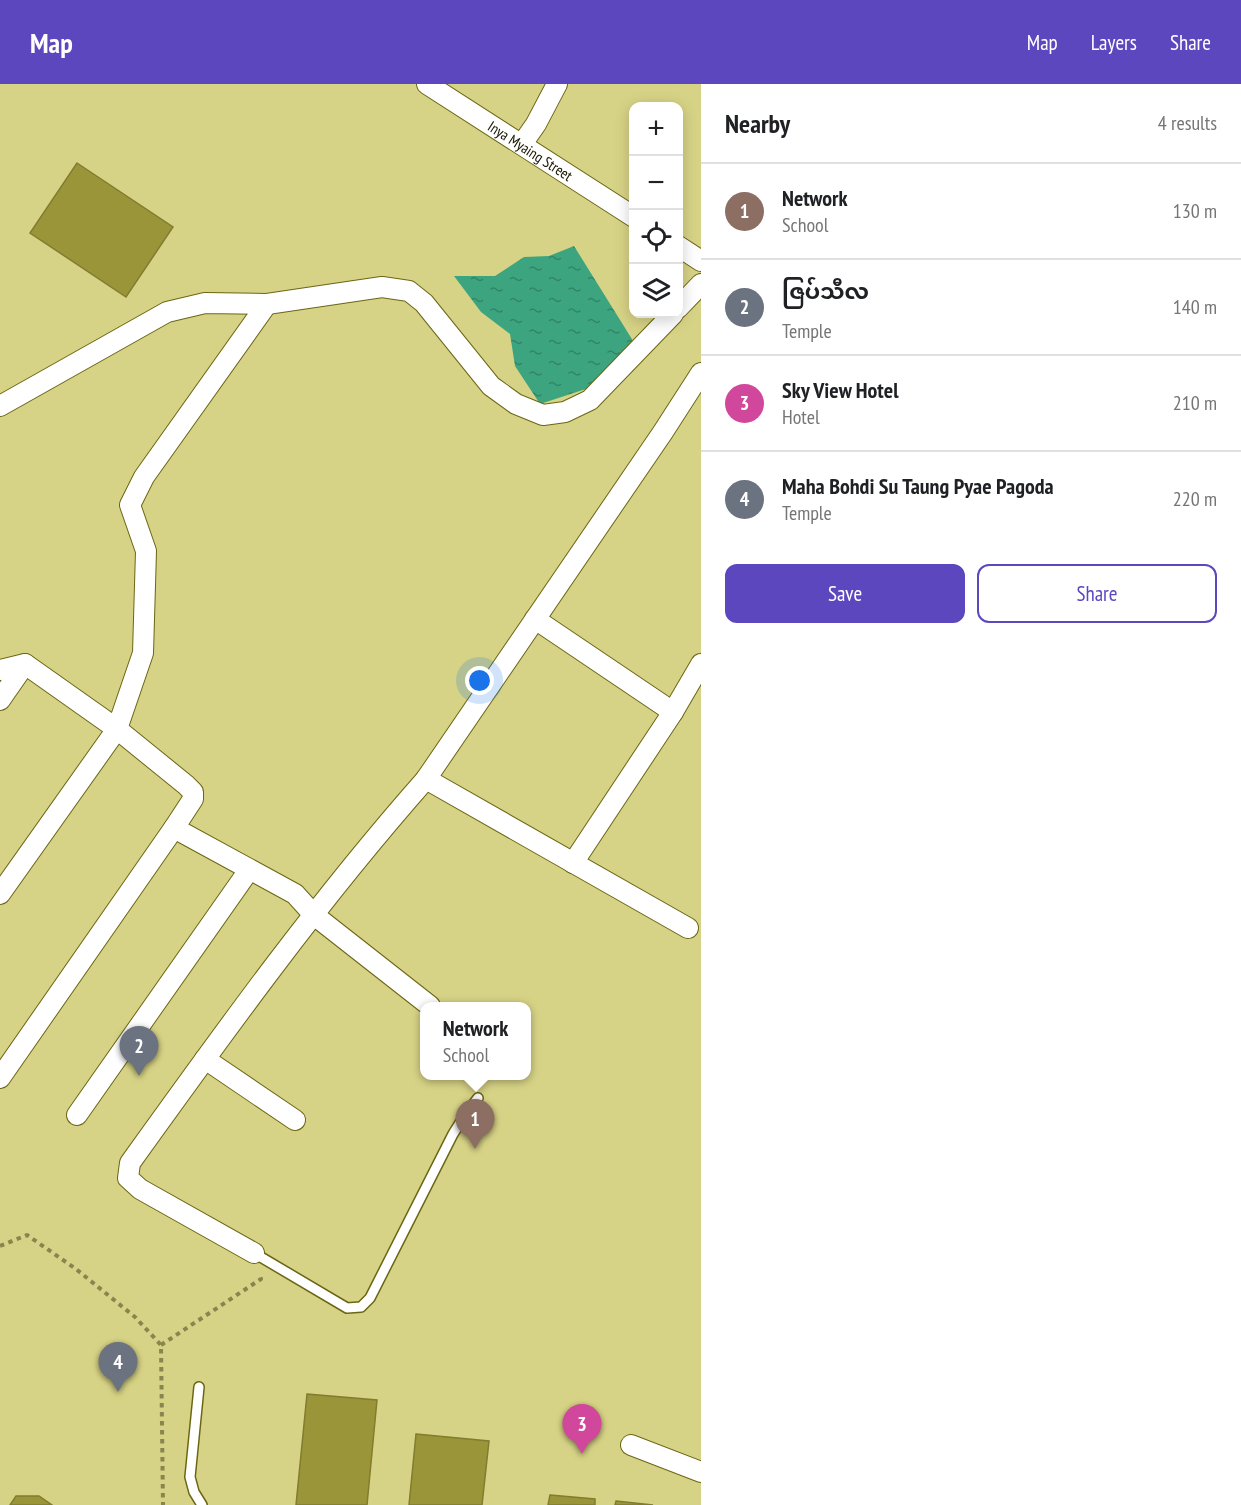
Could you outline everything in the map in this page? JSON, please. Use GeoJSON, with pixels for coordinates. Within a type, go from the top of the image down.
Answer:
{"type":"FeatureCollection","features":[{"type":"Feature","properties":{"kind":"street","name":"Inya Myaing Street"},"geometry":{"type":"LineString","coordinates":[[427,84],[629,214]]}},
{"type":"Feature","properties":{"kind":"street"},"geometry":{"type":"LineString","coordinates":[[522,144],[536,124],[553,85]]}},
{"type":"Feature","properties":{"kind":"street"},"geometry":{"type":"LineString","coordinates":[[683,249],[701,261]]}},
{"type":"Feature","properties":{"kind":"street"},"geometry":{"type":"LineString","coordinates":[[683,303],[701,284]]}},
{"type":"Feature","properties":{"kind":"street"},"geometry":{"type":"LineString","coordinates":[[0,406],[167,312],[205,303],[267,304],[382,287],[409,291],[424,303],[491,386],[516,405],[543,415],[565,412],[590,400],[669,318]]}},
{"type":"Feature","properties":{"kind":"street"},"geometry":{"type":"LineString","coordinates":[[0,894],[117,729],[143,653],[146,551],[130,505],[144,477],[267,304]]}},
{"type":"Feature","properties":{"kind":"street"},"geometry":{"type":"LineString","coordinates":[[254,1253],[140,1189],[128,1178],[130,1163],[314,915],[426,779],[701,373]]}},
{"type":"Feature","properties":{"kind":"street"},"geometry":{"type":"LineString","coordinates":[[535,619],[673,712]]}},
{"type":"Feature","properties":{"kind":"street"},"geometry":{"type":"LineString","coordinates":[[0,700],[25,664]]}},
{"type":"Feature","properties":{"kind":"street"},"geometry":{"type":"LineString","coordinates":[[0,670],[25,664],[117,729],[193,792],[193,799],[174,828],[0,1078]]}},
{"type":"Feature","properties":{"kind":"street"},"geometry":{"type":"LineString","coordinates":[[573,863],[673,712],[701,664]]}},
{"type":"Feature","properties":{"kind":"street"},"geometry":{"type":"LineString","coordinates":[[426,779],[688,928]]}},
{"type":"Feature","properties":{"kind":"street"},"geometry":{"type":"LineString","coordinates":[[174,828],[295,894],[314,915],[425,1002]]}},
{"type":"Feature","properties":{"kind":"street"},"geometry":{"type":"LineString","coordinates":[[77,1114],[249,870]]}},
{"type":"Feature","properties":{"kind":"street"},"geometry":{"type":"LineString","coordinates":[[205,1059],[296,1120]]}},
{"type":"Feature","properties":{"kind":"street"},"geometry":{"type":"LineString","coordinates":[[631,1445],[701,1472]]}},
{"type":"Feature","properties":{"kind":"lane"},"geometry":{"type":"LineString","coordinates":[[254,1253],[347,1308],[361,1307],[370,1298],[453,1134],[478,1098]]}},
{"type":"Feature","properties":{"kind":"lane"},"geometry":{"type":"LineString","coordinates":[[199,1387],[190,1477],[194,1492],[202,1505]]}},
{"type":"Feature","properties":{"kind":"path"},"geometry":{"type":"LineString","coordinates":[[0,1246],[27,1235],[76,1269],[135,1317],[161,1345],[163,1505]]}},
{"type":"Feature","properties":{"kind":"path"},"geometry":{"type":"LineString","coordinates":[[161,1345],[261,1279],[254,1253]]}},
{"type":"Feature","properties":{"kind":"water"},"geometry":{"type":"Polygon","coordinates":[[[574,246],[635,344],[589,388],[540,404],[515,366],[510,334],[481,312],[454,276],[495,276],[524,257],[549,256],[574,246]]]}},
{"type":"Feature","properties":{"kind":"building"},"geometry":{"type":"Polygon","coordinates":[[[77,163],[173,227],[126,297],[30,233],[77,163]]]}},
{"type":"Feature","properties":{"kind":"building"},"geometry":{"type":"Polygon","coordinates":[[[307,1394],[377,1400],[367,1505],[296,1505],[307,1394]]]}},
{"type":"Feature","properties":{"kind":"building"},"geometry":{"type":"Polygon","coordinates":[[[416,1434],[489,1441],[482,1505],[409,1505],[416,1434]]]}},
{"type":"Feature","properties":{"kind":"building"},"geometry":{"type":"Polygon","coordinates":[[[550,1495],[595,1499],[595,1505],[548,1505],[550,1495]]]}},
{"type":"Feature","properties":{"kind":"building"},"geometry":{"type":"Polygon","coordinates":[[[16,1496],[39,1496],[52,1505],[10,1505],[16,1496]]]}},
{"type":"Feature","properties":{"kind":"building"},"geometry":{"type":"Polygon","coordinates":[[[616,1501],[653,1505],[615,1505],[616,1501]]]}},
{"type":"Feature","properties":{"kind":"place","name":"ဇြပ်သီလ"},"geometry":{"type":"Point","coordinates":[139,1076]}},
{"type":"Feature","properties":{"kind":"place","name":"Network"},"geometry":{"type":"Point","coordinates":[475,1149]}},
{"type":"Feature","properties":{"kind":"place","name":"Maha Bohdi Su Taung Pyae Pagoda"},"geometry":{"type":"Point","coordinates":[118,1392]}},
{"type":"Feature","properties":{"kind":"place","name":"Sky View Hotel"},"geometry":{"type":"Point","coordinates":[582,1454]}}]}
